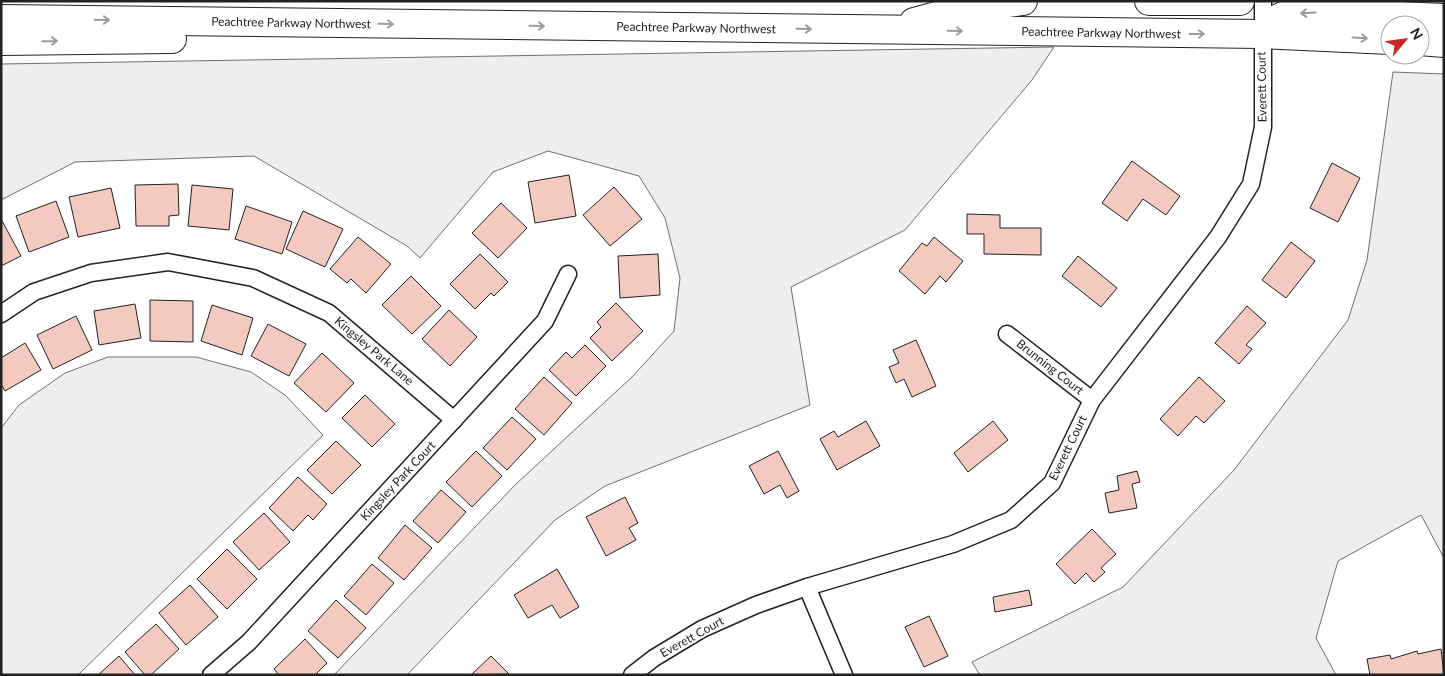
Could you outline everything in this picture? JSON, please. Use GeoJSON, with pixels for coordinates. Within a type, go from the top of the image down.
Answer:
{"type":"FeatureCollection","features":[{"type":"Feature","properties":{"kind":"highway"},"geometry":{"type":"LineString","coordinates":[[888,30],[959,10],[1023,1]]}},
{"type":"Feature","properties":{"kind":"highway"},"geometry":{"type":"LineString","coordinates":[[1149,1],[1240,1]]}},
{"type":"Feature","properties":{"kind":"highway"},"geometry":{"type":"LineString","coordinates":[[1262,34],[1271,22],[1286,14],[1444,18]]}},
{"type":"Feature","properties":{"kind":"highway","name":"Peachtree Parkway Northwest"},"geometry":{"type":"LineString","coordinates":[[1,19],[1262,34],[1380,40]]}},
{"type":"Feature","properties":{"kind":"highway"},"geometry":{"type":"LineString","coordinates":[[1,41],[169,39],[260,35],[320,23]]}},
{"type":"Feature","properties":{"kind":"highway"},"geometry":{"type":"LineString","coordinates":[[1430,42],[1444,43]]}},
{"type":"Feature","properties":{"kind":"street","name":"Everett Court"},"geometry":{"type":"LineString","coordinates":[[632,675],[654,658],[702,628],[756,605],[807,587],[953,544],[1011,520],[1052,483],[1092,400],[1218,237],[1251,184],[1263,127],[1263,1]]}},
{"type":"Feature","properties":{"kind":"street","name":"Kingsley Park Lane"},"geometry":{"type":"LineString","coordinates":[[1,314],[34,292],[91,273],[168,262],[253,278],[329,313],[454,420]]}},
{"type":"Feature","properties":{"kind":"street","name":"Kingsley Park Court"},"geometry":{"type":"LineString","coordinates":[[211,675],[249,642],[545,321],[568,274]]}},
{"type":"Feature","properties":{"kind":"street","name":"Brunning Court"},"geometry":{"type":"LineString","coordinates":[[1007,334],[1092,400]]}},
{"type":"Feature","properties":{"kind":"street"},"geometry":{"type":"LineString","coordinates":[[807,587],[844,675]]}},
{"type":"Feature","properties":{"kind":"shaded area"},"geometry":{"type":"Polygon","coordinates":[[[1054,47],[1032,80],[905,230],[791,287],[810,405],[605,486],[555,520],[407,675],[334,675],[516,484],[632,377],[674,331],[680,278],[665,218],[639,176],[548,151],[493,172],[420,258],[407,246],[254,156],[75,162],[1,200],[1,64],[1054,47]]]}},
{"type":"Feature","properties":{"kind":"shaded area"},"geometry":{"type":"Polygon","coordinates":[[[1393,72],[1444,74],[1444,558],[1421,515],[1338,561],[1316,638],[1336,675],[980,675],[972,662],[1123,587],[1234,470],[1348,320],[1367,260],[1393,72]]]}},
{"type":"Feature","properties":{"kind":"shaded area"},"geometry":{"type":"Polygon","coordinates":[[[108,357],[196,357],[251,372],[285,395],[323,435],[78,675],[1,675],[1,428],[19,405],[65,373],[108,357]]]}},
{"type":"Feature","properties":{"kind":"building"},"geometry":{"type":"Polygon","coordinates":[[[1132,161],[1180,196],[1166,215],[1143,199],[1127,221],[1102,203],[1132,161]]]}},
{"type":"Feature","properties":{"kind":"building"},"geometry":{"type":"Polygon","coordinates":[[[1332,163],[1360,178],[1338,222],[1310,208],[1332,163]]]}},
{"type":"Feature","properties":{"kind":"building"},"geometry":{"type":"Polygon","coordinates":[[[569,175],[576,216],[535,223],[528,182],[569,175]]]}},
{"type":"Feature","properties":{"kind":"building"},"geometry":{"type":"Polygon","coordinates":[[[178,184],[179,215],[169,216],[169,226],[136,226],[135,185],[178,184]]]}},
{"type":"Feature","properties":{"kind":"building"},"geometry":{"type":"Polygon","coordinates":[[[192,185],[233,189],[229,230],[188,226],[192,185]]]}},
{"type":"Feature","properties":{"kind":"building"},"geometry":{"type":"Polygon","coordinates":[[[614,187],[642,219],[610,246],[583,215],[614,187]]]}},
{"type":"Feature","properties":{"kind":"building"},"geometry":{"type":"Polygon","coordinates":[[[111,188],[120,228],[78,237],[69,197],[111,188]]]}},
{"type":"Feature","properties":{"kind":"building"},"geometry":{"type":"Polygon","coordinates":[[[56,201],[69,237],[29,252],[16,216],[56,201]]]}},
{"type":"Feature","properties":{"kind":"building"},"geometry":{"type":"Polygon","coordinates":[[[501,203],[527,228],[498,258],[472,233],[501,203]]]}},
{"type":"Feature","properties":{"kind":"building"},"geometry":{"type":"Polygon","coordinates":[[[246,206],[292,222],[282,254],[235,239],[246,206]]]}},
{"type":"Feature","properties":{"kind":"building"},"geometry":{"type":"Polygon","coordinates":[[[303,211],[343,229],[325,267],[286,249],[303,211]]]}},
{"type":"Feature","properties":{"kind":"building"},"geometry":{"type":"Polygon","coordinates":[[[967,214],[1000,215],[1000,228],[1041,228],[1041,255],[984,254],[984,234],[967,234],[967,214]]]}},
{"type":"Feature","properties":{"kind":"building"},"geometry":{"type":"Polygon","coordinates":[[[1,219],[21,256],[1,266],[1,219]]]}},
{"type":"Feature","properties":{"kind":"building"},"geometry":{"type":"Polygon","coordinates":[[[358,237],[391,264],[366,293],[351,279],[347,283],[330,269],[358,237]]]}},
{"type":"Feature","properties":{"kind":"building"},"geometry":{"type":"Polygon","coordinates":[[[934,237],[963,261],[946,282],[940,276],[925,294],[899,271],[922,243],[927,246],[934,237]]]}},
{"type":"Feature","properties":{"kind":"building"},"geometry":{"type":"Polygon","coordinates":[[[1291,242],[1315,261],[1286,298],[1262,280],[1291,242]]]}},
{"type":"Feature","properties":{"kind":"building"},"geometry":{"type":"Polygon","coordinates":[[[480,254],[508,282],[494,296],[491,293],[475,309],[450,284],[480,254]]]}},
{"type":"Feature","properties":{"kind":"building"},"geometry":{"type":"Polygon","coordinates":[[[658,254],[660,295],[620,298],[618,256],[658,254]]]}},
{"type":"Feature","properties":{"kind":"building"},"geometry":{"type":"Polygon","coordinates":[[[1078,256],[1117,288],[1101,307],[1062,276],[1078,256]]]}},
{"type":"Feature","properties":{"kind":"building"},"geometry":{"type":"Polygon","coordinates":[[[411,276],[441,306],[412,334],[382,305],[411,276]]]}},
{"type":"Feature","properties":{"kind":"building"},"geometry":{"type":"Polygon","coordinates":[[[150,300],[193,301],[193,342],[150,341],[150,300]]]}},
{"type":"Feature","properties":{"kind":"building"},"geometry":{"type":"Polygon","coordinates":[[[616,303],[643,331],[612,361],[590,338],[601,327],[597,322],[616,303]]]}},
{"type":"Feature","properties":{"kind":"building"},"geometry":{"type":"Polygon","coordinates":[[[135,304],[141,338],[99,345],[94,311],[135,304]]]}},
{"type":"Feature","properties":{"kind":"building"},"geometry":{"type":"Polygon","coordinates":[[[212,305],[253,318],[242,355],[201,341],[212,305]]]}},
{"type":"Feature","properties":{"kind":"building"},"geometry":{"type":"Polygon","coordinates":[[[1247,306],[1266,323],[1246,345],[1252,349],[1239,364],[1215,343],[1247,306]]]}},
{"type":"Feature","properties":{"kind":"building"},"geometry":{"type":"Polygon","coordinates":[[[449,310],[477,337],[450,366],[422,339],[449,310]]]}},
{"type":"Feature","properties":{"kind":"building"},"geometry":{"type":"Polygon","coordinates":[[[76,316],[92,350],[53,369],[37,335],[76,316]]]}},
{"type":"Feature","properties":{"kind":"building"},"geometry":{"type":"Polygon","coordinates":[[[268,324],[306,344],[289,376],[251,356],[268,324]]]}},
{"type":"Feature","properties":{"kind":"building"},"geometry":{"type":"Polygon","coordinates":[[[916,340],[936,386],[912,397],[904,379],[896,383],[889,367],[899,363],[893,350],[916,340]]]}},
{"type":"Feature","properties":{"kind":"building"},"geometry":{"type":"Polygon","coordinates":[[[25,343],[41,370],[5,391],[1,384],[1,358],[25,343]]]}},
{"type":"Feature","properties":{"kind":"building"},"geometry":{"type":"Polygon","coordinates":[[[585,345],[606,366],[576,396],[549,370],[566,352],[572,358],[585,345]]]}},
{"type":"Feature","properties":{"kind":"building"},"geometry":{"type":"Polygon","coordinates":[[[322,353],[354,383],[326,412],[294,383],[322,353]]]}},
{"type":"Feature","properties":{"kind":"building"},"geometry":{"type":"Polygon","coordinates":[[[544,377],[572,403],[544,435],[515,409],[544,377]]]}},
{"type":"Feature","properties":{"kind":"building"},"geometry":{"type":"Polygon","coordinates":[[[1199,377],[1225,401],[1204,423],[1196,416],[1178,436],[1160,419],[1199,377]]]}},
{"type":"Feature","properties":{"kind":"building"},"geometry":{"type":"Polygon","coordinates":[[[365,395],[395,424],[372,447],[342,418],[365,395]]]}},
{"type":"Feature","properties":{"kind":"building"},"geometry":{"type":"Polygon","coordinates":[[[512,417],[536,439],[507,470],[483,448],[512,417]]]}},
{"type":"Feature","properties":{"kind":"building"},"geometry":{"type":"Polygon","coordinates":[[[866,421],[880,446],[837,470],[820,439],[834,431],[838,437],[866,421]]]}},
{"type":"Feature","properties":{"kind":"building"},"geometry":{"type":"Polygon","coordinates":[[[993,421],[1008,440],[968,472],[954,453],[993,421]]]}},
{"type":"Feature","properties":{"kind":"building"},"geometry":{"type":"Polygon","coordinates":[[[336,441],[361,465],[332,494],[307,470],[336,441]]]}},
{"type":"Feature","properties":{"kind":"building"},"geometry":{"type":"Polygon","coordinates":[[[476,451],[502,476],[472,507],[446,482],[476,451]]]}},
{"type":"Feature","properties":{"kind":"building"},"geometry":{"type":"Polygon","coordinates":[[[778,451],[799,491],[787,498],[780,485],[764,494],[749,466],[778,451]]]}},
{"type":"Feature","properties":{"kind":"building"},"geometry":{"type":"Polygon","coordinates":[[[1137,471],[1140,482],[1132,484],[1137,508],[1109,513],[1105,493],[1119,490],[1117,476],[1137,471]]]}},
{"type":"Feature","properties":{"kind":"building"},"geometry":{"type":"Polygon","coordinates":[[[298,477],[327,504],[313,520],[308,515],[293,531],[269,508],[298,477]]]}},
{"type":"Feature","properties":{"kind":"building"},"geometry":{"type":"Polygon","coordinates":[[[441,490],[466,512],[438,543],[413,521],[441,490]]]}},
{"type":"Feature","properties":{"kind":"building"},"geometry":{"type":"Polygon","coordinates":[[[625,497],[638,523],[629,528],[636,540],[606,556],[586,517],[625,497]]]}},
{"type":"Feature","properties":{"kind":"building"},"geometry":{"type":"Polygon","coordinates":[[[264,513],[290,542],[259,570],[233,542],[264,513]]]}},
{"type":"Feature","properties":{"kind":"building"},"geometry":{"type":"Polygon","coordinates":[[[405,525],[432,548],[404,580],[378,558],[405,525]]]}},
{"type":"Feature","properties":{"kind":"building"},"geometry":{"type":"Polygon","coordinates":[[[1092,529],[1116,554],[1101,568],[1105,572],[1094,582],[1086,573],[1075,584],[1056,564],[1092,529]]]}},
{"type":"Feature","properties":{"kind":"building"},"geometry":{"type":"Polygon","coordinates":[[[227,549],[257,579],[227,609],[197,579],[227,549]]]}},
{"type":"Feature","properties":{"kind":"building"},"geometry":{"type":"Polygon","coordinates":[[[372,564],[394,583],[366,615],[344,596],[372,564]]]}},
{"type":"Feature","properties":{"kind":"building"},"geometry":{"type":"Polygon","coordinates":[[[557,569],[579,607],[560,618],[552,605],[528,618],[514,595],[557,569]]]}},
{"type":"Feature","properties":{"kind":"building"},"geometry":{"type":"Polygon","coordinates":[[[190,585],[218,617],[186,645],[159,613],[190,585]]]}},
{"type":"Feature","properties":{"kind":"building"},"geometry":{"type":"Polygon","coordinates":[[[1029,590],[1032,605],[995,612],[993,597],[1029,590]]]}},
{"type":"Feature","properties":{"kind":"building"},"geometry":{"type":"Polygon","coordinates":[[[336,600],[366,628],[338,658],[308,631],[336,600]]]}},
{"type":"Feature","properties":{"kind":"building"},"geometry":{"type":"Polygon","coordinates":[[[929,616],[948,656],[924,667],[905,627],[929,616]]]}},
{"type":"Feature","properties":{"kind":"building"},"geometry":{"type":"Polygon","coordinates":[[[156,624],[179,649],[151,675],[145,675],[125,652],[156,624]]]}},
{"type":"Feature","properties":{"kind":"building"},"geometry":{"type":"Polygon","coordinates":[[[305,639],[327,663],[315,675],[279,675],[274,669],[305,639]]]}},
{"type":"Feature","properties":{"kind":"building"},"geometry":{"type":"Polygon","coordinates":[[[1441,649],[1444,675],[1370,675],[1367,659],[1390,655],[1391,659],[1417,651],[1418,654],[1441,649]]]}},
{"type":"Feature","properties":{"kind":"building"},"geometry":{"type":"Polygon","coordinates":[[[119,656],[135,675],[98,675],[119,656]]]}},
{"type":"Feature","properties":{"kind":"building"},"geometry":{"type":"Polygon","coordinates":[[[491,656],[509,674],[471,675],[491,656]]]}}]}
